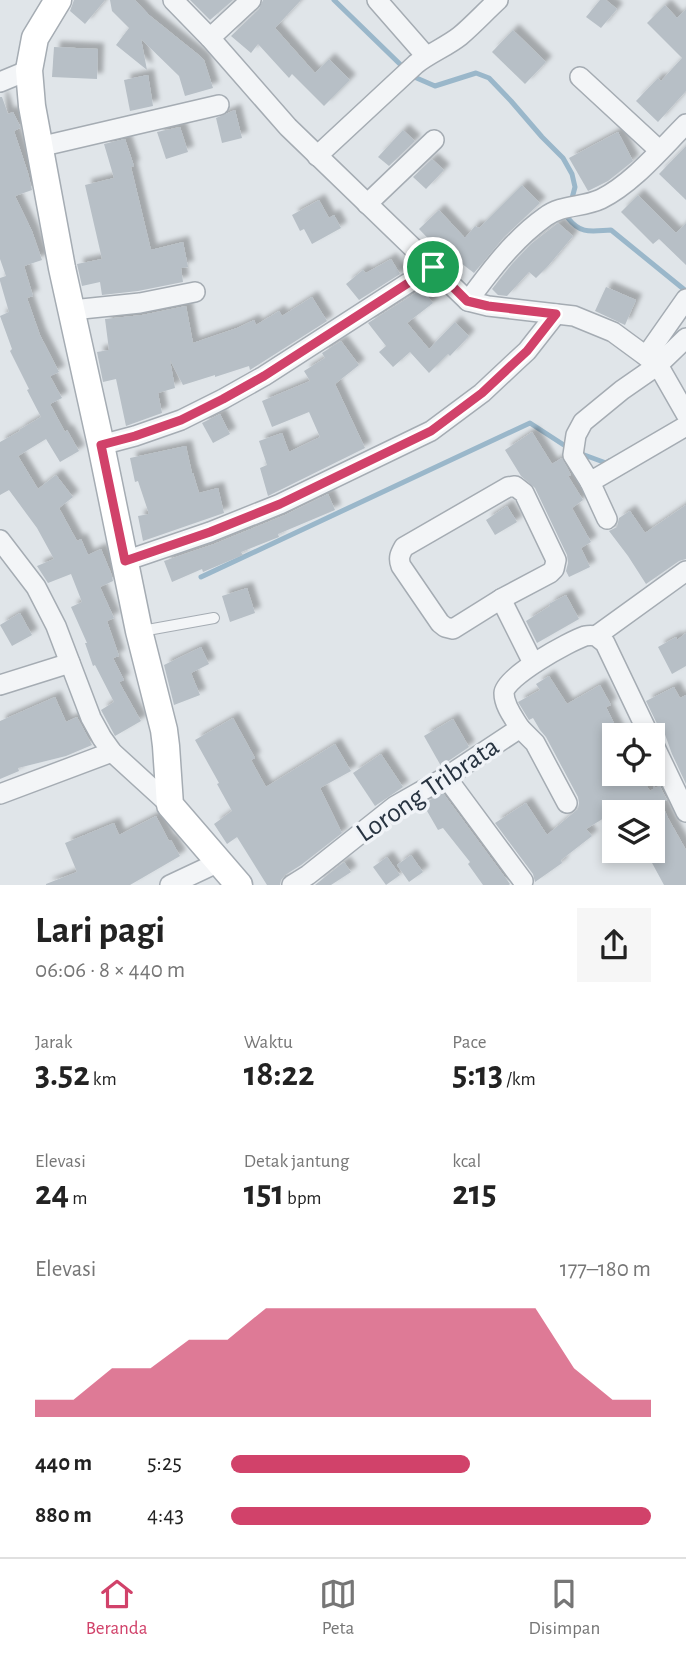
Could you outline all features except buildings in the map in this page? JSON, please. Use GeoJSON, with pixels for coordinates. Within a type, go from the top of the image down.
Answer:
{"type":"FeatureCollection","features":[{"type":"Feature","properties":{"kind":"street"},"geometry":{"type":"LineString","coordinates":[[58,0],[35,38],[29,71],[32,106],[139,631],[166,746],[170,805]]}},
{"type":"Feature","properties":{"kind":"street"},"geometry":{"type":"LineString","coordinates":[[173,0],[288,127],[467,301],[574,316],[613,332],[652,360],[686,414]]}},
{"type":"Feature","properties":{"kind":"street"},"geometry":{"type":"LineString","coordinates":[[210,38],[251,0]]}},
{"type":"Feature","properties":{"kind":"street"},"geometry":{"type":"LineString","coordinates":[[317,156],[421,60],[461,36],[498,0]]}},
{"type":"Feature","properties":{"kind":"street"},"geometry":{"type":"LineString","coordinates":[[381,1],[421,60]]}},
{"type":"Feature","properties":{"kind":"street"},"geometry":{"type":"LineString","coordinates":[[0,82],[29,71]]}},
{"type":"Feature","properties":{"kind":"street"},"geometry":{"type":"LineString","coordinates":[[580,78],[659,150]]}},
{"type":"Feature","properties":{"kind":"street"},"geometry":{"type":"LineString","coordinates":[[39,147],[219,105]]}},
{"type":"Feature","properties":{"kind":"street"},"geometry":{"type":"LineString","coordinates":[[467,301],[516,243],[545,216],[599,200],[612,192],[629,180],[686,124]]}},
{"type":"Feature","properties":{"kind":"street"},"geometry":{"type":"LineString","coordinates":[[368,204],[434,140]]}},
{"type":"Feature","properties":{"kind":"street"},"geometry":{"type":"LineString","coordinates":[[101,445],[181,420],[223,399],[264,376],[433,267]]}},
{"type":"Feature","properties":{"kind":"street"},"geometry":{"type":"LineString","coordinates":[[72,310],[140,303],[195,292]]}},
{"type":"Feature","properties":{"kind":"street"},"geometry":{"type":"LineString","coordinates":[[652,360],[685,301]]}},
{"type":"Feature","properties":{"kind":"street"},"geometry":{"type":"LineString","coordinates":[[125,561],[210,532],[280,504],[431,431],[482,393],[527,351],[556,314]]}},
{"type":"Feature","properties":{"kind":"street"},"geometry":{"type":"LineString","coordinates":[[607,519],[573,450],[576,435],[583,422],[622,390],[652,360],[686,338]]}},
{"type":"Feature","properties":{"kind":"street"},"geometry":{"type":"LineString","coordinates":[[590,482],[686,426]]}},
{"type":"Feature","properties":{"kind":"street"},"geometry":{"type":"LineString","coordinates":[[515,486],[524,493],[556,565],[550,573],[501,599],[453,629],[448,629],[440,623],[398,559],[404,547],[508,487],[515,486]]}},
{"type":"Feature","properties":{"kind":"street"},"geometry":{"type":"LineString","coordinates":[[0,540],[36,587],[56,626],[91,718],[102,738],[112,752],[170,805],[239,885]]}},
{"type":"Feature","properties":{"kind":"street","name":"Lorong Tribrata"},"geometry":{"type":"LineString","coordinates":[[292,885],[395,806],[446,777],[520,728],[510,714],[505,689],[533,663],[584,636],[596,636],[686,571]]}},
{"type":"Feature","properties":{"kind":"street"},"geometry":{"type":"LineString","coordinates":[[501,599],[533,663]]}},
{"type":"Feature","properties":{"kind":"street"},"geometry":{"type":"LineString","coordinates":[[596,636],[605,643],[643,723]]}},
{"type":"Feature","properties":{"kind":"street"},"geometry":{"type":"LineString","coordinates":[[0,685],[70,663]]}},
{"type":"Feature","properties":{"kind":"street"},"geometry":{"type":"LineString","coordinates":[[520,728],[535,743],[566,803]]}},
{"type":"Feature","properties":{"kind":"street"},"geometry":{"type":"LineString","coordinates":[[0,794],[112,752]]}},
{"type":"Feature","properties":{"kind":"street"},"geometry":{"type":"LineString","coordinates":[[665,768],[686,813]]}},
{"type":"Feature","properties":{"kind":"street"},"geometry":{"type":"LineString","coordinates":[[446,777],[523,881]]}},
{"type":"Feature","properties":{"kind":"street"},"geometry":{"type":"LineString","coordinates":[[170,885],[219,862]]}},
{"type":"Feature","properties":{"kind":"lane"},"geometry":{"type":"LineString","coordinates":[[139,631],[214,618]]}},
{"type":"Feature","properties":{"kind":"waterway"},"geometry":{"type":"LineString","coordinates":[[334,0],[405,69]]}},
{"type":"Feature","properties":{"kind":"waterway"},"geometry":{"type":"LineString","coordinates":[[412,76],[435,86],[476,73],[489,78],[563,158],[572,174],[575,187],[571,202]]}},
{"type":"Feature","properties":{"kind":"waterway"},"geometry":{"type":"LineString","coordinates":[[570,212],[568,218],[582,230],[611,230],[686,291]]}},
{"type":"Feature","properties":{"kind":"waterway"},"geometry":{"type":"LineString","coordinates":[[201,577],[530,423],[570,449]]}},
{"type":"Feature","properties":{"kind":"waterway"},"geometry":{"type":"LineString","coordinates":[[579,453],[606,463],[609,461]]}},
{"type":"Feature","properties":{"kind":"route"},"geometry":{"type":"LineString","coordinates":[[433,267],[467,301],[556,314],[527,351],[482,393],[431,431],[280,504],[210,532],[125,561],[101,445],[181,420],[223,399],[264,376],[433,267]]}}]}
